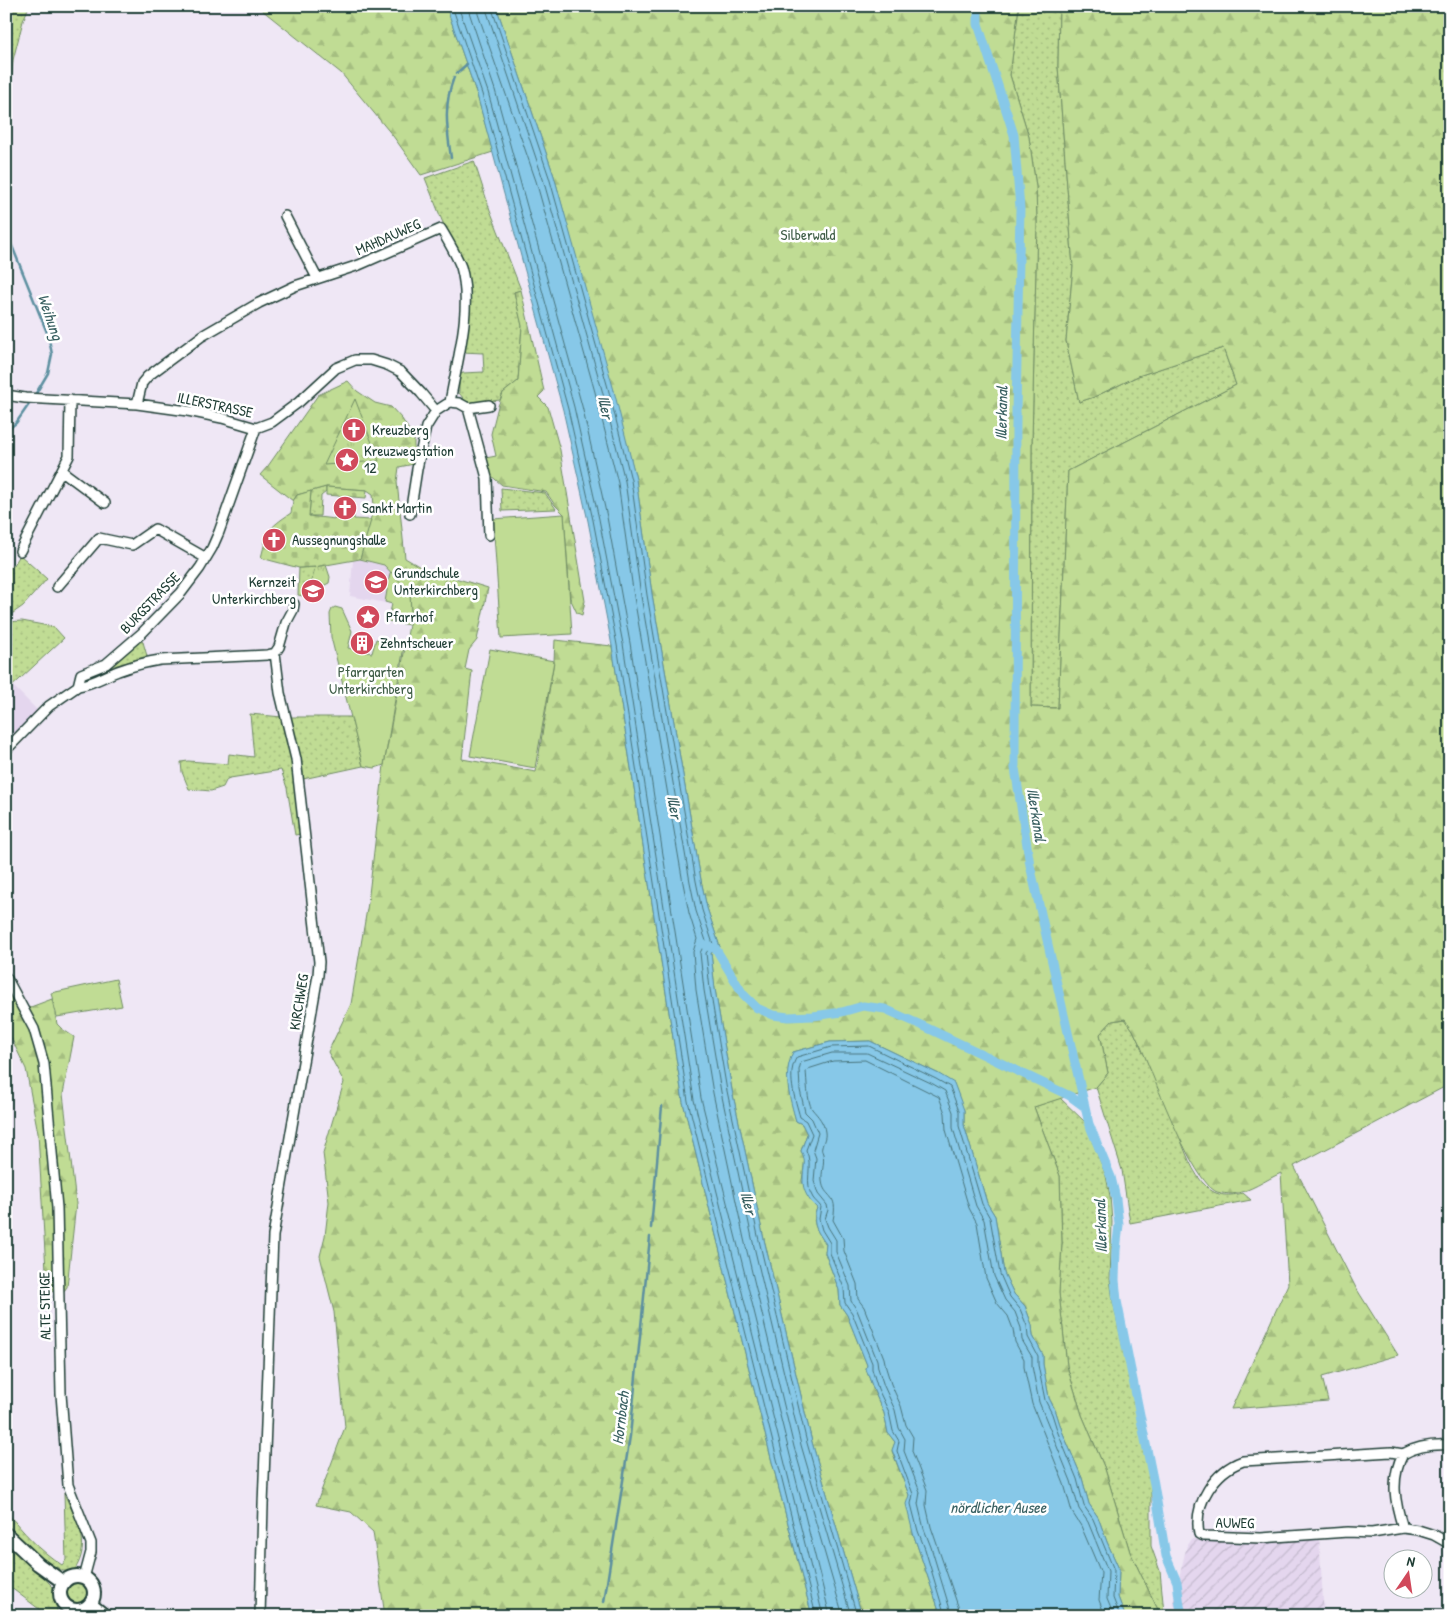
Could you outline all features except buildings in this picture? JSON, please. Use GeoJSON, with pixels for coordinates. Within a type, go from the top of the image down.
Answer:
{"type":"FeatureCollection","features":[{"type":"Feature","properties":{"kind":"main road"},"geometry":{"type":"LineString","coordinates":[[6,1534],[38,1564],[63,1582]]}},
{"type":"Feature","properties":{"kind":"main road"},"geometry":{"type":"LineString","coordinates":[[72,1576],[84,1578],[90,1582],[94,1592],[90,1604],[78,1610],[66,1607],[59,1594],[63,1582],[72,1576]]}},
{"type":"Feature","properties":{"kind":"main road"},"geometry":{"type":"LineString","coordinates":[[90,1604],[105,1616]]}},
{"type":"Feature","properties":{"kind":"street"},"geometry":{"type":"LineString","coordinates":[[285,216],[318,278]]}},
{"type":"Feature","properties":{"kind":"street","name":"MAHDAUWEG"},"geometry":{"type":"LineString","coordinates":[[137,404],[142,383],[148,376],[202,336],[259,303],[295,286],[359,266],[442,229],[460,266],[465,287],[465,319],[450,402]]}},
{"type":"Feature","properties":{"kind":"street","name":"ILLERSTRASSE"},"geometry":{"type":"LineString","coordinates":[[6,395],[25,398],[137,404],[205,414],[256,428],[272,422],[299,402],[336,368],[355,360],[371,360],[401,372],[436,411]]}},
{"type":"Feature","properties":{"kind":"street"},"geometry":{"type":"LineString","coordinates":[[20,551],[69,456],[70,400]]}},
{"type":"Feature","properties":{"kind":"street"},"geometry":{"type":"LineString","coordinates":[[410,514],[426,427],[436,411],[450,402],[458,403],[468,408],[489,405]]}},
{"type":"Feature","properties":{"kind":"street"},"geometry":{"type":"LineString","coordinates":[[468,408],[487,478],[489,535]]}},
{"type":"Feature","properties":{"kind":"street","name":"BURGSTRASSE"},"geometry":{"type":"LineString","coordinates":[[6,750],[49,706],[78,686],[80,674],[106,664],[142,633],[181,593],[205,558],[224,519],[256,428]]}},
{"type":"Feature","properties":{"kind":"street"},"geometry":{"type":"LineString","coordinates":[[62,471],[105,504]]}},
{"type":"Feature","properties":{"kind":"street"},"geometry":{"type":"LineString","coordinates":[[57,587],[99,538],[132,545],[154,529],[205,558]]}},
{"type":"Feature","properties":{"kind":"street"},"geometry":{"type":"LineString","coordinates":[[78,686],[87,685],[144,662],[267,655],[275,652],[279,647],[294,604]]}},
{"type":"Feature","properties":{"kind":"street","name":"KIRCHWEG"},"geometry":{"type":"LineString","coordinates":[[260,1616],[273,1236],[319,962],[296,759],[283,707],[275,652]]}},
{"type":"Feature","properties":{"kind":"street","name":"ALTE STEIGE"},"geometry":{"type":"LineString","coordinates":[[6,977],[34,1029],[44,1064],[57,1208],[61,1394],[68,1485],[90,1543],[91,1552],[84,1578]]}},
{"type":"Feature","properties":{"kind":"street","name":"AUWEG"},"geometry":{"type":"LineString","coordinates":[[1450,1445],[1422,1447],[1412,1449],[1403,1454],[1391,1452],[1243,1461],[1224,1471],[1210,1488],[1201,1507],[1198,1527],[1199,1534],[1204,1536],[1261,1538],[1348,1532],[1372,1533],[1403,1528],[1434,1535],[1450,1544]]}},
{"type":"Feature","properties":{"kind":"street"},"geometry":{"type":"LineString","coordinates":[[1403,1454],[1397,1466],[1395,1489],[1398,1512],[1403,1528]]}},
{"type":"Feature","properties":{"kind":"shaded area","name":"Grundschule Unterkirchberg"},"geometry":{"type":"Polygon","coordinates":[[[360,559],[384,565],[410,592],[411,608],[350,596],[353,560],[360,559]]]}},
{"type":"Feature","properties":{"kind":"shaded area"},"geometry":{"type":"Polygon","coordinates":[[[13,686],[38,711],[12,737],[6,731],[6,692],[13,686]]]}},
{"type":"Feature","properties":{"kind":"shaded area"},"geometry":{"type":"Polygon","coordinates":[[[1319,1536],[1324,1616],[1180,1616],[1173,1603],[1187,1545],[1191,1539],[1319,1536]]]}},
{"type":"Feature","properties":{"kind":"green space"},"geometry":{"type":"Polygon","coordinates":[[[13,6],[29,6],[13,60],[9,109],[6,111],[6,24],[13,6]]]}},
{"type":"Feature","properties":{"kind":"green space"},"geometry":{"type":"Polygon","coordinates":[[[257,6],[446,6],[477,95],[493,152],[421,175],[393,136],[341,73],[257,6]]]}},
{"type":"Feature","properties":{"kind":"green space","name":"Silberwald"},"geometry":{"type":"Polygon","coordinates":[[[496,6],[1019,6],[1010,75],[1029,137],[1036,187],[1037,222],[1032,443],[1031,707],[1058,708],[1068,471],[1236,385],[1223,348],[1138,376],[1079,402],[1066,341],[1073,267],[1058,66],[1059,6],[1450,6],[1450,1084],[1294,1166],[1356,1288],[1398,1355],[1322,1377],[1328,1401],[1231,1409],[1288,1284],[1281,1173],[1239,1193],[1217,1192],[1207,1184],[1185,1149],[1141,1047],[1125,1019],[1112,1021],[1100,1034],[1108,1073],[1096,1087],[1034,1107],[1060,1176],[1062,1243],[1059,1293],[1067,1366],[1082,1415],[1105,1469],[1130,1552],[1161,1616],[1125,1616],[1118,1597],[1119,1569],[1098,1517],[1089,1504],[1082,1478],[1049,1398],[1043,1355],[1033,1336],[1032,1325],[1025,1306],[1014,1294],[1004,1273],[995,1216],[987,1203],[964,1125],[964,1110],[939,1074],[870,1041],[830,1042],[793,1052],[789,1091],[796,1121],[802,1124],[807,1134],[801,1151],[805,1158],[802,1181],[817,1208],[815,1223],[826,1244],[825,1253],[839,1290],[840,1305],[847,1315],[867,1365],[866,1369],[884,1413],[888,1433],[895,1442],[892,1451],[909,1495],[913,1533],[941,1616],[862,1616],[812,1442],[763,1235],[732,1090],[715,989],[711,953],[720,947],[707,908],[701,880],[652,594],[636,479],[554,176],[496,6]]]}},
{"type":"Feature","properties":{"kind":"green space"},"geometry":{"type":"Polygon","coordinates":[[[1019,6],[1059,6],[1058,66],[1073,267],[1066,341],[1079,402],[1138,376],[1223,348],[1236,385],[1068,471],[1058,708],[1031,707],[1032,443],[1037,222],[1036,187],[1029,137],[1010,75],[1019,6]]]}},
{"type":"Feature","properties":{"kind":"green space"},"geometry":{"type":"Polygon","coordinates":[[[474,161],[490,210],[521,290],[514,292],[522,325],[518,381],[503,393],[500,400],[468,404],[459,393],[459,375],[463,373],[484,372],[483,353],[462,352],[462,263],[425,178],[474,161]]]}},
{"type":"Feature","properties":{"kind":"green space"},"geometry":{"type":"Polygon","coordinates":[[[521,290],[544,391],[538,397],[548,407],[560,450],[585,601],[582,615],[577,613],[570,598],[564,514],[546,492],[502,485],[489,474],[486,458],[496,456],[491,434],[498,406],[503,393],[518,381],[522,326],[514,292],[521,290]]]}},
{"type":"Feature","properties":{"kind":"green space"},"geometry":{"type":"Polygon","coordinates":[[[348,381],[357,391],[375,403],[391,407],[402,419],[414,438],[414,464],[399,467],[397,482],[405,558],[422,568],[488,588],[477,640],[469,650],[465,669],[472,671],[462,759],[536,772],[554,661],[555,640],[612,646],[683,1102],[812,1616],[385,1616],[373,1532],[351,1512],[316,1505],[345,1427],[334,1312],[320,1256],[325,1236],[329,1202],[323,1153],[344,1082],[328,1052],[351,1004],[368,903],[384,765],[411,614],[410,593],[384,565],[360,559],[374,506],[373,494],[367,490],[326,487],[297,495],[293,501],[260,475],[318,395],[348,381]]]}},
{"type":"Feature","properties":{"kind":"green space","name":"Kreuzberg"},"geometry":{"type":"Polygon","coordinates":[[[355,399],[379,461],[324,465],[355,399]]]}},
{"type":"Feature","properties":{"kind":"green space"},"geometry":{"type":"Polygon","coordinates":[[[326,487],[326,492],[321,496],[320,516],[309,516],[311,491],[326,487]]]}},
{"type":"Feature","properties":{"kind":"green space"},"geometry":{"type":"Polygon","coordinates":[[[326,487],[367,490],[366,498],[326,495],[326,487]]]}},
{"type":"Feature","properties":{"kind":"green space"},"geometry":{"type":"Polygon","coordinates":[[[501,488],[545,493],[556,509],[502,511],[501,488]]]}},
{"type":"Feature","properties":{"kind":"green space"},"geometry":{"type":"Polygon","coordinates":[[[311,491],[309,516],[335,519],[334,514],[354,515],[354,519],[371,520],[360,559],[299,568],[261,558],[265,541],[270,531],[277,523],[291,513],[293,501],[297,495],[311,491]]]}},
{"type":"Feature","properties":{"kind":"green space"},"geometry":{"type":"Polygon","coordinates":[[[564,514],[572,634],[501,638],[493,519],[564,514]]]}},
{"type":"Feature","properties":{"kind":"green space"},"geometry":{"type":"Polygon","coordinates":[[[20,555],[47,579],[23,606],[6,618],[6,571],[14,565],[20,555]]]}},
{"type":"Feature","properties":{"kind":"green space"},"geometry":{"type":"Polygon","coordinates":[[[326,565],[330,577],[329,583],[323,586],[311,584],[315,567],[326,565]]]}},
{"type":"Feature","properties":{"kind":"green space"},"geometry":{"type":"Polygon","coordinates":[[[315,567],[311,584],[305,583],[303,596],[298,595],[299,568],[315,567]]]}},
{"type":"Feature","properties":{"kind":"green space"},"geometry":{"type":"Polygon","coordinates":[[[391,572],[410,592],[411,614],[409,625],[388,621],[392,604],[385,602],[391,572]]]}},
{"type":"Feature","properties":{"kind":"green space","name":"Pfarrgarten Unterkirchberg"},"geometry":{"type":"Polygon","coordinates":[[[335,607],[342,609],[352,631],[348,648],[372,653],[376,639],[404,646],[384,765],[375,768],[363,766],[331,637],[330,614],[335,607]]]}},
{"type":"Feature","properties":{"kind":"green space"},"geometry":{"type":"Polygon","coordinates":[[[22,621],[54,627],[64,638],[6,692],[6,622],[22,621]]]}},
{"type":"Feature","properties":{"kind":"green space"},"geometry":{"type":"Polygon","coordinates":[[[139,640],[143,642],[147,656],[114,666],[97,674],[92,674],[91,672],[139,640]]]}},
{"type":"Feature","properties":{"kind":"green space"},"geometry":{"type":"Polygon","coordinates":[[[490,649],[554,661],[535,768],[470,756],[490,649]]]}},
{"type":"Feature","properties":{"kind":"green space"},"geometry":{"type":"Polygon","coordinates":[[[250,714],[282,717],[292,760],[301,834],[295,835],[287,788],[281,770],[230,778],[227,779],[223,787],[211,791],[189,789],[182,772],[181,762],[228,764],[229,754],[254,757],[250,714]]]}},
{"type":"Feature","properties":{"kind":"green space"},"geometry":{"type":"Polygon","coordinates":[[[287,717],[351,717],[363,766],[303,779],[287,717]]]}},
{"type":"Feature","properties":{"kind":"green space"},"geometry":{"type":"Polygon","coordinates":[[[116,979],[122,1006],[57,1017],[51,993],[116,979]]]}},
{"type":"Feature","properties":{"kind":"green space"},"geometry":{"type":"Polygon","coordinates":[[[6,989],[20,1011],[52,999],[57,1024],[74,1037],[63,1094],[76,1204],[67,1287],[61,1295],[51,1291],[46,1270],[38,1133],[26,1069],[6,1027],[6,989]]]}},
{"type":"Feature","properties":{"kind":"green space"},"geometry":{"type":"Polygon","coordinates":[[[1126,1019],[1141,1047],[1197,1175],[1215,1193],[1229,1195],[1243,1193],[1251,1200],[1130,1223],[1122,1170],[1096,1087],[1108,1073],[1100,1034],[1112,1021],[1126,1019]]]}},
{"type":"Feature","properties":{"kind":"green space"},"geometry":{"type":"Polygon","coordinates":[[[1060,1098],[1085,1122],[1106,1176],[1110,1196],[1112,1222],[1110,1279],[1151,1482],[1151,1546],[1160,1571],[1164,1613],[1161,1616],[1130,1552],[1105,1469],[1082,1415],[1067,1366],[1059,1293],[1062,1243],[1060,1176],[1034,1107],[1060,1098]]]}},
{"type":"Feature","properties":{"kind":"green space"},"geometry":{"type":"Polygon","coordinates":[[[64,1493],[81,1532],[82,1551],[74,1571],[63,1571],[37,1556],[6,1527],[6,1511],[32,1540],[62,1565],[66,1560],[64,1493]]]}},
{"type":"Feature","properties":{"kind":"green space"},"geometry":{"type":"Polygon","coordinates":[[[6,1539],[55,1589],[58,1616],[42,1616],[39,1609],[6,1584],[6,1539]]]}},
{"type":"Feature","properties":{"kind":"green space"},"geometry":{"type":"Polygon","coordinates":[[[77,1576],[89,1581],[94,1593],[89,1605],[77,1610],[65,1605],[60,1593],[65,1581],[77,1576]]]}},
{"type":"Feature","properties":{"kind":"water","name":"Iller"},"geometry":{"type":"Polygon","coordinates":[[[446,6],[496,6],[554,176],[613,387],[636,479],[652,594],[701,880],[707,908],[720,947],[711,953],[715,989],[732,1090],[763,1235],[812,1442],[862,1616],[812,1616],[771,1458],[683,1102],[612,646],[588,521],[563,410],[477,95],[446,6]]]}},
{"type":"Feature","properties":{"kind":"water","name":"nördlicher Ausee"},"geometry":{"type":"Polygon","coordinates":[[[870,1041],[954,1083],[964,1110],[964,1125],[987,1203],[995,1216],[1004,1273],[1014,1294],[1025,1306],[1032,1325],[1033,1336],[1043,1355],[1049,1398],[1082,1478],[1089,1504],[1098,1517],[1119,1569],[1118,1597],[1125,1616],[941,1616],[913,1533],[906,1504],[909,1495],[892,1450],[895,1442],[888,1433],[884,1413],[866,1369],[867,1365],[847,1315],[840,1305],[839,1290],[825,1253],[826,1244],[815,1223],[817,1208],[805,1191],[803,1179],[804,1161],[801,1151],[807,1134],[802,1124],[796,1121],[788,1087],[788,1069],[793,1052],[830,1042],[870,1041]]]}},
{"type":"Feature","properties":{"kind":"waterway","name":"Illerkanal"},"geometry":{"type":"LineString","coordinates":[[978,6],[978,24],[1014,135],[1020,208],[1016,412],[1015,768],[1030,865],[1089,1124],[1111,1177],[1116,1199],[1119,1225],[1115,1280],[1117,1301],[1154,1484],[1166,1556],[1177,1582],[1183,1616]]}},
{"type":"Feature","properties":{"kind":"waterway"},"geometry":{"type":"LineString","coordinates":[[457,73],[467,64]]}},
{"type":"Feature","properties":{"kind":"waterway"},"geometry":{"type":"LineString","coordinates":[[451,158],[447,127],[447,107],[454,77]]}},
{"type":"Feature","properties":{"kind":"waterway","name":"Weihung"},"geometry":{"type":"LineString","coordinates":[[6,231],[48,335],[52,354],[48,373],[35,395]]}},
{"type":"Feature","properties":{"kind":"waterway","name":"Weihung"},"geometry":{"type":"LineString","coordinates":[[6,431],[16,423],[32,400]]}},
{"type":"Feature","properties":{"kind":"waterway"},"geometry":{"type":"LineString","coordinates":[[705,945],[716,949],[743,994],[757,1008],[773,1015],[788,1017],[813,1016],[842,1012],[863,1006],[885,1009],[1070,1096],[1085,1107]]}},
{"type":"Feature","properties":{"kind":"waterway","name":"Hornbach"},"geometry":{"type":"LineString","coordinates":[[651,1228],[662,1106]]}},
{"type":"Feature","properties":{"kind":"waterway","name":"Hornbach"},"geometry":{"type":"LineString","coordinates":[[604,1602],[630,1436],[650,1237]]}},
{"type":"Feature","properties":{"kind":"waterway","name":"Hornbach"},"geometry":{"type":"LineString","coordinates":[[599,1616],[600,1611]]}},
{"type":"Feature","properties":{"kind":"place","name":"Kreuzberg"},"geometry":{"type":"Point","coordinates":[354,430]}},
{"type":"Feature","properties":{"kind":"place","name":"Kreuzwegstation 12"},"geometry":{"type":"Point","coordinates":[347,460]}},
{"type":"Feature","properties":{"kind":"place","name":"Sankt Martin"},"geometry":{"type":"Point","coordinates":[345,508]}},
{"type":"Feature","properties":{"kind":"place","name":"Aussegnungshalle"},"geometry":{"type":"Point","coordinates":[274,540]}},
{"type":"Feature","properties":{"kind":"place","name":"Grundschule Unterkirchberg"},"geometry":{"type":"Point","coordinates":[376,582]}},
{"type":"Feature","properties":{"kind":"place","name":"Kernzeit Unterkirchberg"},"geometry":{"type":"Point","coordinates":[313,591]}},
{"type":"Feature","properties":{"kind":"place","name":"Pfarrhof"},"geometry":{"type":"Point","coordinates":[368,617]}},
{"type":"Feature","properties":{"kind":"place","name":"Zehntscheuer"},"geometry":{"type":"Point","coordinates":[362,643]}}]}
